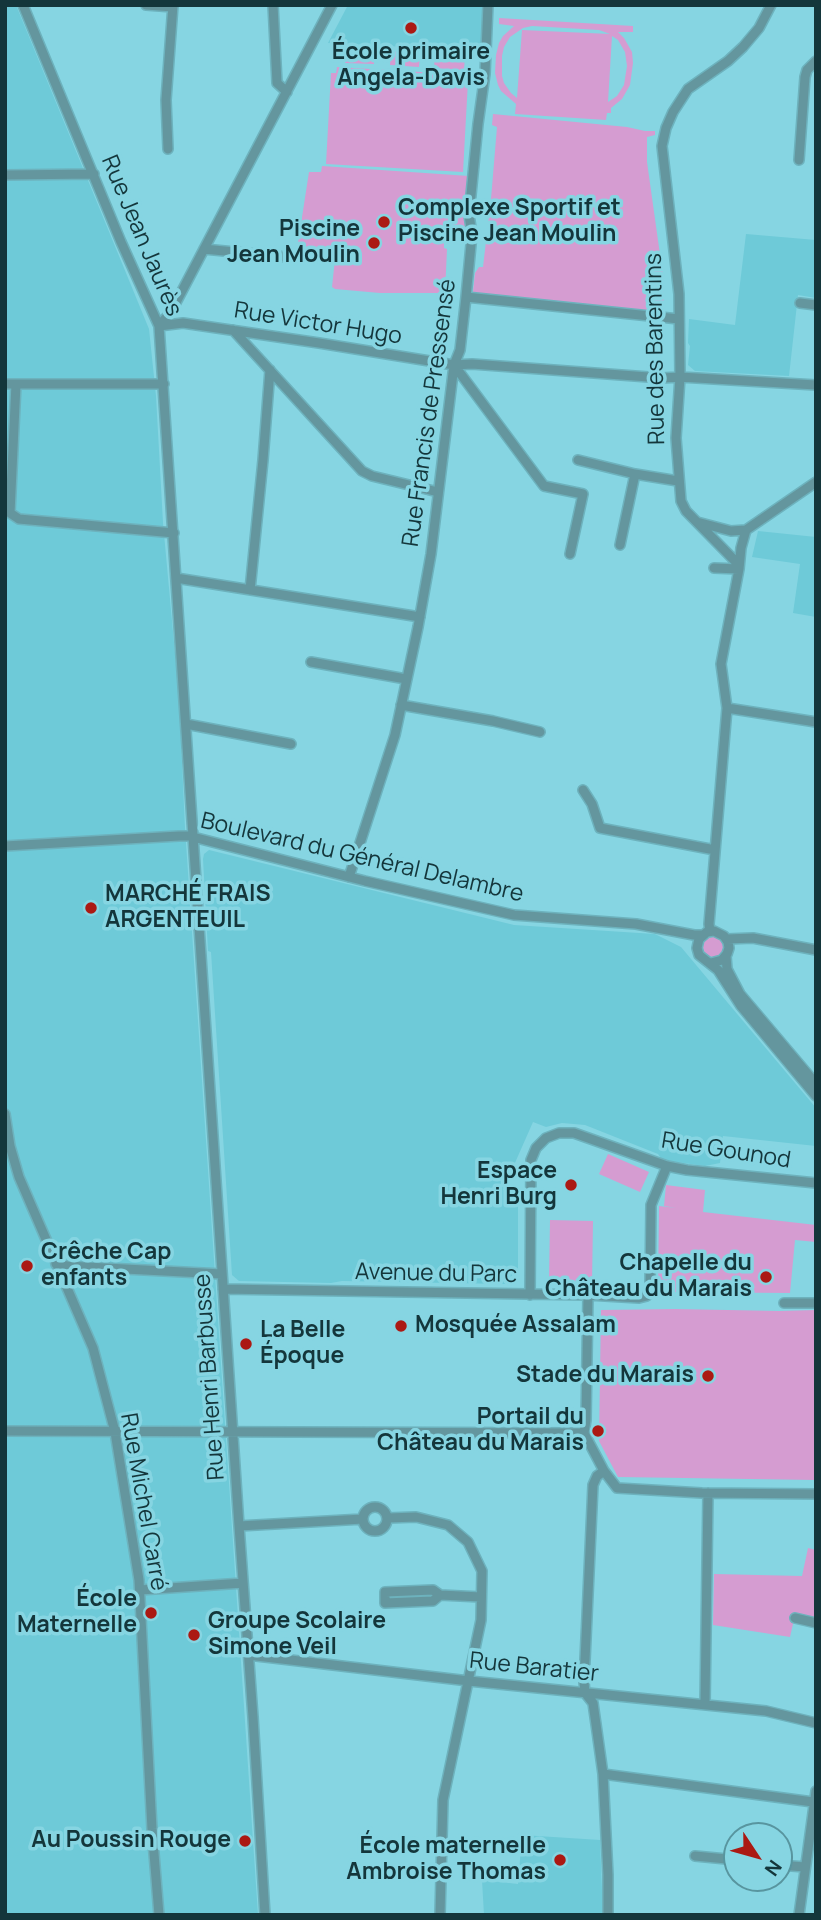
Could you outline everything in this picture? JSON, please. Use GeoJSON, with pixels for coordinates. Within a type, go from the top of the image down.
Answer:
{"type":"FeatureCollection","features":[{"type":"Feature","properties":{"kind":"street","name":"Rue Jean Jaurès"},"geometry":{"type":"LineString","coordinates":[[23,5],[159,326],[186,724]]}},
{"type":"Feature","properties":{"kind":"street"},"geometry":{"type":"LineString","coordinates":[[146,5],[173,6],[166,100],[168,149]]}},
{"type":"Feature","properties":{"kind":"street"},"geometry":{"type":"LineString","coordinates":[[273,5],[276,83],[287,92]]}},
{"type":"Feature","properties":{"kind":"street"},"geometry":{"type":"LineString","coordinates":[[159,326],[171,312],[332,5]]}},
{"type":"Feature","properties":{"kind":"street","name":"Rue Francis de Pressensé"},"geometry":{"type":"LineString","coordinates":[[349,877],[395,735],[431,554],[454,365],[460,351],[466,298],[472,234],[469,215],[485,74],[488,5]]}},
{"type":"Feature","properties":{"kind":"street","name":"Rue des Barentins"},"geometry":{"type":"LineString","coordinates":[[739,567],[686,511],[681,501],[676,438],[680,377],[677,278],[662,146],[673,112],[688,89],[743,47],[759,28],[771,5]]}},
{"type":"Feature","properties":{"kind":"street"},"geometry":{"type":"LineString","coordinates":[[799,160],[804,77],[816,61]]}},
{"type":"Feature","properties":{"kind":"street"},"geometry":{"type":"LineString","coordinates":[[5,175],[94,174]]}},
{"type":"Feature","properties":{"kind":"street"},"geometry":{"type":"LineString","coordinates":[[204,249],[296,258]]}},
{"type":"Feature","properties":{"kind":"street"},"geometry":{"type":"LineString","coordinates":[[466,298],[679,319]]}},
{"type":"Feature","properties":{"kind":"street"},"geometry":{"type":"LineString","coordinates":[[800,303],[816,305]]}},
{"type":"Feature","properties":{"kind":"street","name":"Rue Victor Hugo"},"geometry":{"type":"LineString","coordinates":[[159,326],[183,323],[454,365],[816,385]]}},
{"type":"Feature","properties":{"kind":"street"},"geometry":{"type":"LineString","coordinates":[[233,330],[362,471],[372,476],[438,492]]}},
{"type":"Feature","properties":{"kind":"street"},"geometry":{"type":"LineString","coordinates":[[454,365],[544,486],[583,494],[570,554]]}},
{"type":"Feature","properties":{"kind":"street"},"geometry":{"type":"LineString","coordinates":[[250,590],[270,370]]}},
{"type":"Feature","properties":{"kind":"street"},"geometry":{"type":"LineString","coordinates":[[164,384],[10,384],[10,513],[19,519],[174,533]]}},
{"type":"Feature","properties":{"kind":"street"},"geometry":{"type":"LineString","coordinates":[[578,460],[678,481]]}},
{"type":"Feature","properties":{"kind":"street"},"geometry":{"type":"LineString","coordinates":[[620,545],[635,474]]}},
{"type":"Feature","properties":{"kind":"street"},"geometry":{"type":"LineString","coordinates":[[697,522],[731,531],[746,530],[816,482]]}},
{"type":"Feature","properties":{"kind":"street"},"geometry":{"type":"LineString","coordinates":[[746,530],[721,664],[727,708],[706,933],[698,942],[697,948],[701,958],[711,963],[720,973],[741,1006],[816,1096]]}},
{"type":"Feature","properties":{"kind":"street"},"geometry":{"type":"LineString","coordinates":[[714,568],[739,567]]}},
{"type":"Feature","properties":{"kind":"street"},"geometry":{"type":"LineString","coordinates":[[176,578],[420,617]]}},
{"type":"Feature","properties":{"kind":"street"},"geometry":{"type":"LineString","coordinates":[[311,662],[406,679]]}},
{"type":"Feature","properties":{"kind":"street"},"geometry":{"type":"LineString","coordinates":[[401,705],[540,732]]}},
{"type":"Feature","properties":{"kind":"street"},"geometry":{"type":"LineString","coordinates":[[727,708],[816,722]]}},
{"type":"Feature","properties":{"kind":"street"},"geometry":{"type":"LineString","coordinates":[[186,724],[291,744]]}},
{"type":"Feature","properties":{"kind":"street","name":"Rue Henri Barbusse"},"geometry":{"type":"LineString","coordinates":[[186,724],[264,1915]]}},
{"type":"Feature","properties":{"kind":"street"},"geometry":{"type":"LineString","coordinates":[[583,790],[592,804],[600,828],[715,850]]}},
{"type":"Feature","properties":{"kind":"street","name":"Boulevard du Général Delambre"},"geometry":{"type":"LineString","coordinates":[[5,846],[179,835],[514,915],[636,924],[694,935],[706,933]]}},
{"type":"Feature","properties":{"kind":"street","name":"Boulevard du Général Delambre"},"geometry":{"type":"LineString","coordinates":[[668,930],[697,948]]}},
{"type":"Feature","properties":{"kind":"street"},"geometry":{"type":"LineString","coordinates":[[706,933],[721,933],[727,939],[753,938],[816,950]]}},
{"type":"Feature","properties":{"kind":"street"},"geometry":{"type":"LineString","coordinates":[[727,939],[727,969],[740,994],[816,1084]]}},
{"type":"Feature","properties":{"kind":"street"},"geometry":{"type":"LineString","coordinates":[[711,963],[720,962],[740,939]]}},
{"type":"Feature","properties":{"kind":"street","name":"Rue Michel Carré"},"geometry":{"type":"LineString","coordinates":[[5,1114],[19,1177],[93,1349],[115,1432],[140,1590],[159,1915]]}},
{"type":"Feature","properties":{"kind":"street","name":"Rue Gounod"},"geometry":{"type":"LineString","coordinates":[[530,1295],[531,1160],[536,1147],[559,1133],[575,1133],[667,1166],[687,1170],[816,1183]]}},
{"type":"Feature","properties":{"kind":"street","name":"Avenue du Parc"},"geometry":{"type":"LineString","coordinates":[[223,1289],[639,1298],[647,1296],[650,1288],[651,1205],[667,1166]]}},
{"type":"Feature","properties":{"kind":"street"},"geometry":{"type":"LineString","coordinates":[[56,1264],[222,1274]]}},
{"type":"Feature","properties":{"kind":"street"},"geometry":{"type":"LineString","coordinates":[[588,1295],[584,1433],[604,1471],[617,1488],[708,1493],[816,1494]]}},
{"type":"Feature","properties":{"kind":"street"},"geometry":{"type":"LineString","coordinates":[[784,1303],[816,1303]]}},
{"type":"Feature","properties":{"kind":"street"},"geometry":{"type":"LineString","coordinates":[[5,1431],[584,1433]]}},
{"type":"Feature","properties":{"kind":"street"},"geometry":{"type":"LineString","coordinates":[[604,1471],[597,1476],[593,1485],[585,1693],[593,1703],[603,1774],[608,1915]]}},
{"type":"Feature","properties":{"kind":"street"},"geometry":{"type":"LineString","coordinates":[[705,1704],[708,1493]]}},
{"type":"Feature","properties":{"kind":"street"},"geometry":{"type":"LineString","coordinates":[[375,1506],[382,1508],[388,1518],[385,1526],[375,1531],[368,1529],[363,1519],[366,1510],[375,1506]]}},
{"type":"Feature","properties":{"kind":"street"},"geometry":{"type":"LineString","coordinates":[[388,1518],[416,1517],[448,1525],[468,1542],[482,1571],[481,1620],[443,1800],[440,1915]]}},
{"type":"Feature","properties":{"kind":"street"},"geometry":{"type":"LineString","coordinates":[[239,1526],[363,1519]]}},
{"type":"Feature","properties":{"kind":"street"},"geometry":{"type":"LineString","coordinates":[[140,1590],[243,1583]]}},
{"type":"Feature","properties":{"kind":"street"},"geometry":{"type":"LineString","coordinates":[[440,1595],[433,1601],[385,1603],[384,1592],[433,1590],[440,1595],[481,1597]]}},
{"type":"Feature","properties":{"kind":"street"},"geometry":{"type":"LineString","coordinates":[[794,1618],[816,1623]]}},
{"type":"Feature","properties":{"kind":"street","name":"Rue Baratier"},"geometry":{"type":"LineString","coordinates":[[248,1655],[766,1711],[816,1723]]}},
{"type":"Feature","properties":{"kind":"street"},"geometry":{"type":"LineString","coordinates":[[603,1774],[813,1802]]}},
{"type":"Feature","properties":{"kind":"street"},"geometry":{"type":"LineString","coordinates":[[799,1915],[816,1791]]}},
{"type":"Feature","properties":{"kind":"street"},"geometry":{"type":"LineString","coordinates":[[695,1856],[723,1859]]}},
{"type":"Feature","properties":{"kind":"street"},"geometry":{"type":"LineString","coordinates":[[793,1866],[805,1867]]}},
{"type":"Feature","properties":{"kind":"shaded area"},"geometry":{"type":"Polygon","coordinates":[[[5,5],[16,5],[149,329],[179,697],[185,828],[258,1915],[5,1915],[5,5]]]}},
{"type":"Feature","properties":{"kind":"shaded area","name":"École primaire Angela-Davis"},"geometry":{"type":"Polygon","coordinates":[[[348,5],[487,5],[484,51],[328,43],[348,5]]]}},
{"type":"Feature","properties":{"kind":"shaded area"},"geometry":{"type":"Polygon","coordinates":[[[499,18],[633,26],[633,32],[618,32],[632,52],[630,85],[622,99],[611,108],[611,113],[607,113],[606,120],[515,114],[516,104],[501,91],[495,73],[499,43],[514,26],[499,24],[499,18]],[[532,26],[523,28],[510,37],[502,56],[504,83],[517,98],[522,30],[610,34],[599,30],[532,26]],[[612,36],[608,102],[617,96],[624,85],[627,66],[625,52],[618,40],[612,36]]]}},
{"type":"Feature","properties":{"kind":"shaded area"},"geometry":{"type":"Polygon","coordinates":[[[345,48],[375,50],[374,64],[345,63],[345,48]]]}},
{"type":"Feature","properties":{"kind":"shaded area"},"geometry":{"type":"Polygon","coordinates":[[[391,51],[420,53],[419,67],[390,65],[391,51]]]}},
{"type":"Feature","properties":{"kind":"shaded area"},"geometry":{"type":"Polygon","coordinates":[[[435,54],[465,56],[464,70],[434,68],[435,54]]]}},
{"type":"Feature","properties":{"kind":"shaded area"},"geometry":{"type":"Polygon","coordinates":[[[337,67],[471,75],[471,80],[468,81],[463,172],[326,164],[331,73],[336,73],[337,67]]]}},
{"type":"Feature","properties":{"kind":"shaded area"},"geometry":{"type":"Polygon","coordinates":[[[493,114],[655,131],[655,135],[647,137],[647,162],[663,276],[664,315],[472,301],[475,273],[479,267],[483,267],[491,199],[497,127],[492,125],[493,114]]]}},
{"type":"Feature","properties":{"kind":"shaded area","name":"Complexe Sportif et Piscine Jean Moulin"},"geometry":{"type":"Polygon","coordinates":[[[322,166],[469,176],[465,231],[444,231],[444,248],[447,249],[445,293],[380,293],[335,289],[332,287],[335,259],[296,256],[309,172],[321,172],[322,166]]]}},
{"type":"Feature","properties":{"kind":"shaded area"},"geometry":{"type":"Polygon","coordinates":[[[746,234],[816,240],[816,298],[798,295],[789,376],[695,371],[688,365],[689,319],[735,325],[746,234]]]}},
{"type":"Feature","properties":{"kind":"shaded area"},"geometry":{"type":"Polygon","coordinates":[[[758,531],[816,537],[816,617],[793,613],[800,564],[752,557],[758,531]]]}},
{"type":"Feature","properties":{"kind":"shaded area"},"geometry":{"type":"Polygon","coordinates":[[[209,850],[514,925],[655,934],[681,947],[816,1108],[816,1146],[723,1136],[720,1163],[705,1166],[662,1160],[658,1154],[585,1125],[562,1123],[546,1127],[533,1122],[503,1190],[518,1197],[518,1268],[505,1284],[239,1281],[232,1275],[211,952],[208,951],[203,859],[209,850]]]}},
{"type":"Feature","properties":{"kind":"shaded area"},"geometry":{"type":"Polygon","coordinates":[[[713,937],[720,940],[723,947],[720,954],[713,957],[706,954],[703,947],[706,940],[713,937]]]}},
{"type":"Feature","properties":{"kind":"shaded area"},"geometry":{"type":"Polygon","coordinates":[[[608,1154],[649,1172],[640,1192],[599,1174],[608,1154]]]}},
{"type":"Feature","properties":{"kind":"shaded area"},"geometry":{"type":"Polygon","coordinates":[[[666,1185],[705,1190],[703,1212],[816,1225],[816,1242],[795,1240],[790,1293],[658,1292],[659,1206],[676,1208],[664,1206],[666,1185]]]}},
{"type":"Feature","properties":{"kind":"shaded area"},"geometry":{"type":"Polygon","coordinates":[[[550,1220],[593,1221],[592,1284],[549,1283],[550,1220]]]}},
{"type":"Feature","properties":{"kind":"shaded area","name":"Stade du Marais"},"geometry":{"type":"Polygon","coordinates":[[[601,1310],[816,1310],[816,1480],[618,1477],[599,1441],[601,1310]]]}},
{"type":"Feature","properties":{"kind":"shaded area"},"geometry":{"type":"Polygon","coordinates":[[[808,1548],[816,1550],[816,1619],[795,1615],[790,1637],[713,1625],[714,1574],[802,1576],[808,1548]]]}},
{"type":"Feature","properties":{"kind":"shaded area","name":"École maternelle Ambroise Thomas"},"geometry":{"type":"Polygon","coordinates":[[[522,1835],[600,1840],[603,1915],[484,1915],[482,1880],[518,1884],[522,1835]]]}},
{"type":"Feature","properties":{"kind":"place","name":"École primaire Angela-Davis"},"geometry":{"type":"Point","coordinates":[411,28]}},
{"type":"Feature","properties":{"kind":"place","name":"Complexe Sportif et Piscine Jean Moulin"},"geometry":{"type":"Point","coordinates":[384,222]}},
{"type":"Feature","properties":{"kind":"place","name":"Piscine Jean Moulin"},"geometry":{"type":"Point","coordinates":[374,243]}},
{"type":"Feature","properties":{"kind":"place","name":"MARCHÉ FRAIS ARGENTEUIL"},"geometry":{"type":"Point","coordinates":[91,908]}},
{"type":"Feature","properties":{"kind":"place","name":"Espace Henri Burg"},"geometry":{"type":"Point","coordinates":[571,1185]}},
{"type":"Feature","properties":{"kind":"place","name":"Crêche Cap enfants"},"geometry":{"type":"Point","coordinates":[27,1266]}},
{"type":"Feature","properties":{"kind":"place","name":"Chapelle du Château du Marais"},"geometry":{"type":"Point","coordinates":[766,1277]}},
{"type":"Feature","properties":{"kind":"place","name":"Mosquée Assalam"},"geometry":{"type":"Point","coordinates":[401,1326]}},
{"type":"Feature","properties":{"kind":"place","name":"La Belle Époque"},"geometry":{"type":"Point","coordinates":[246,1344]}},
{"type":"Feature","properties":{"kind":"place","name":"Stade du Marais"},"geometry":{"type":"Point","coordinates":[708,1376]}},
{"type":"Feature","properties":{"kind":"place","name":"Portail du Château du Marais"},"geometry":{"type":"Point","coordinates":[598,1431]}},
{"type":"Feature","properties":{"kind":"place","name":"École Maternelle"},"geometry":{"type":"Point","coordinates":[151,1613]}},
{"type":"Feature","properties":{"kind":"place","name":"Groupe Scolaire Simone Veil"},"geometry":{"type":"Point","coordinates":[194,1635]}},
{"type":"Feature","properties":{"kind":"place","name":"Au Poussin Rouge"},"geometry":{"type":"Point","coordinates":[245,1841]}},
{"type":"Feature","properties":{"kind":"place","name":"École maternelle Ambroise Thomas"},"geometry":{"type":"Point","coordinates":[560,1860]}}]}
